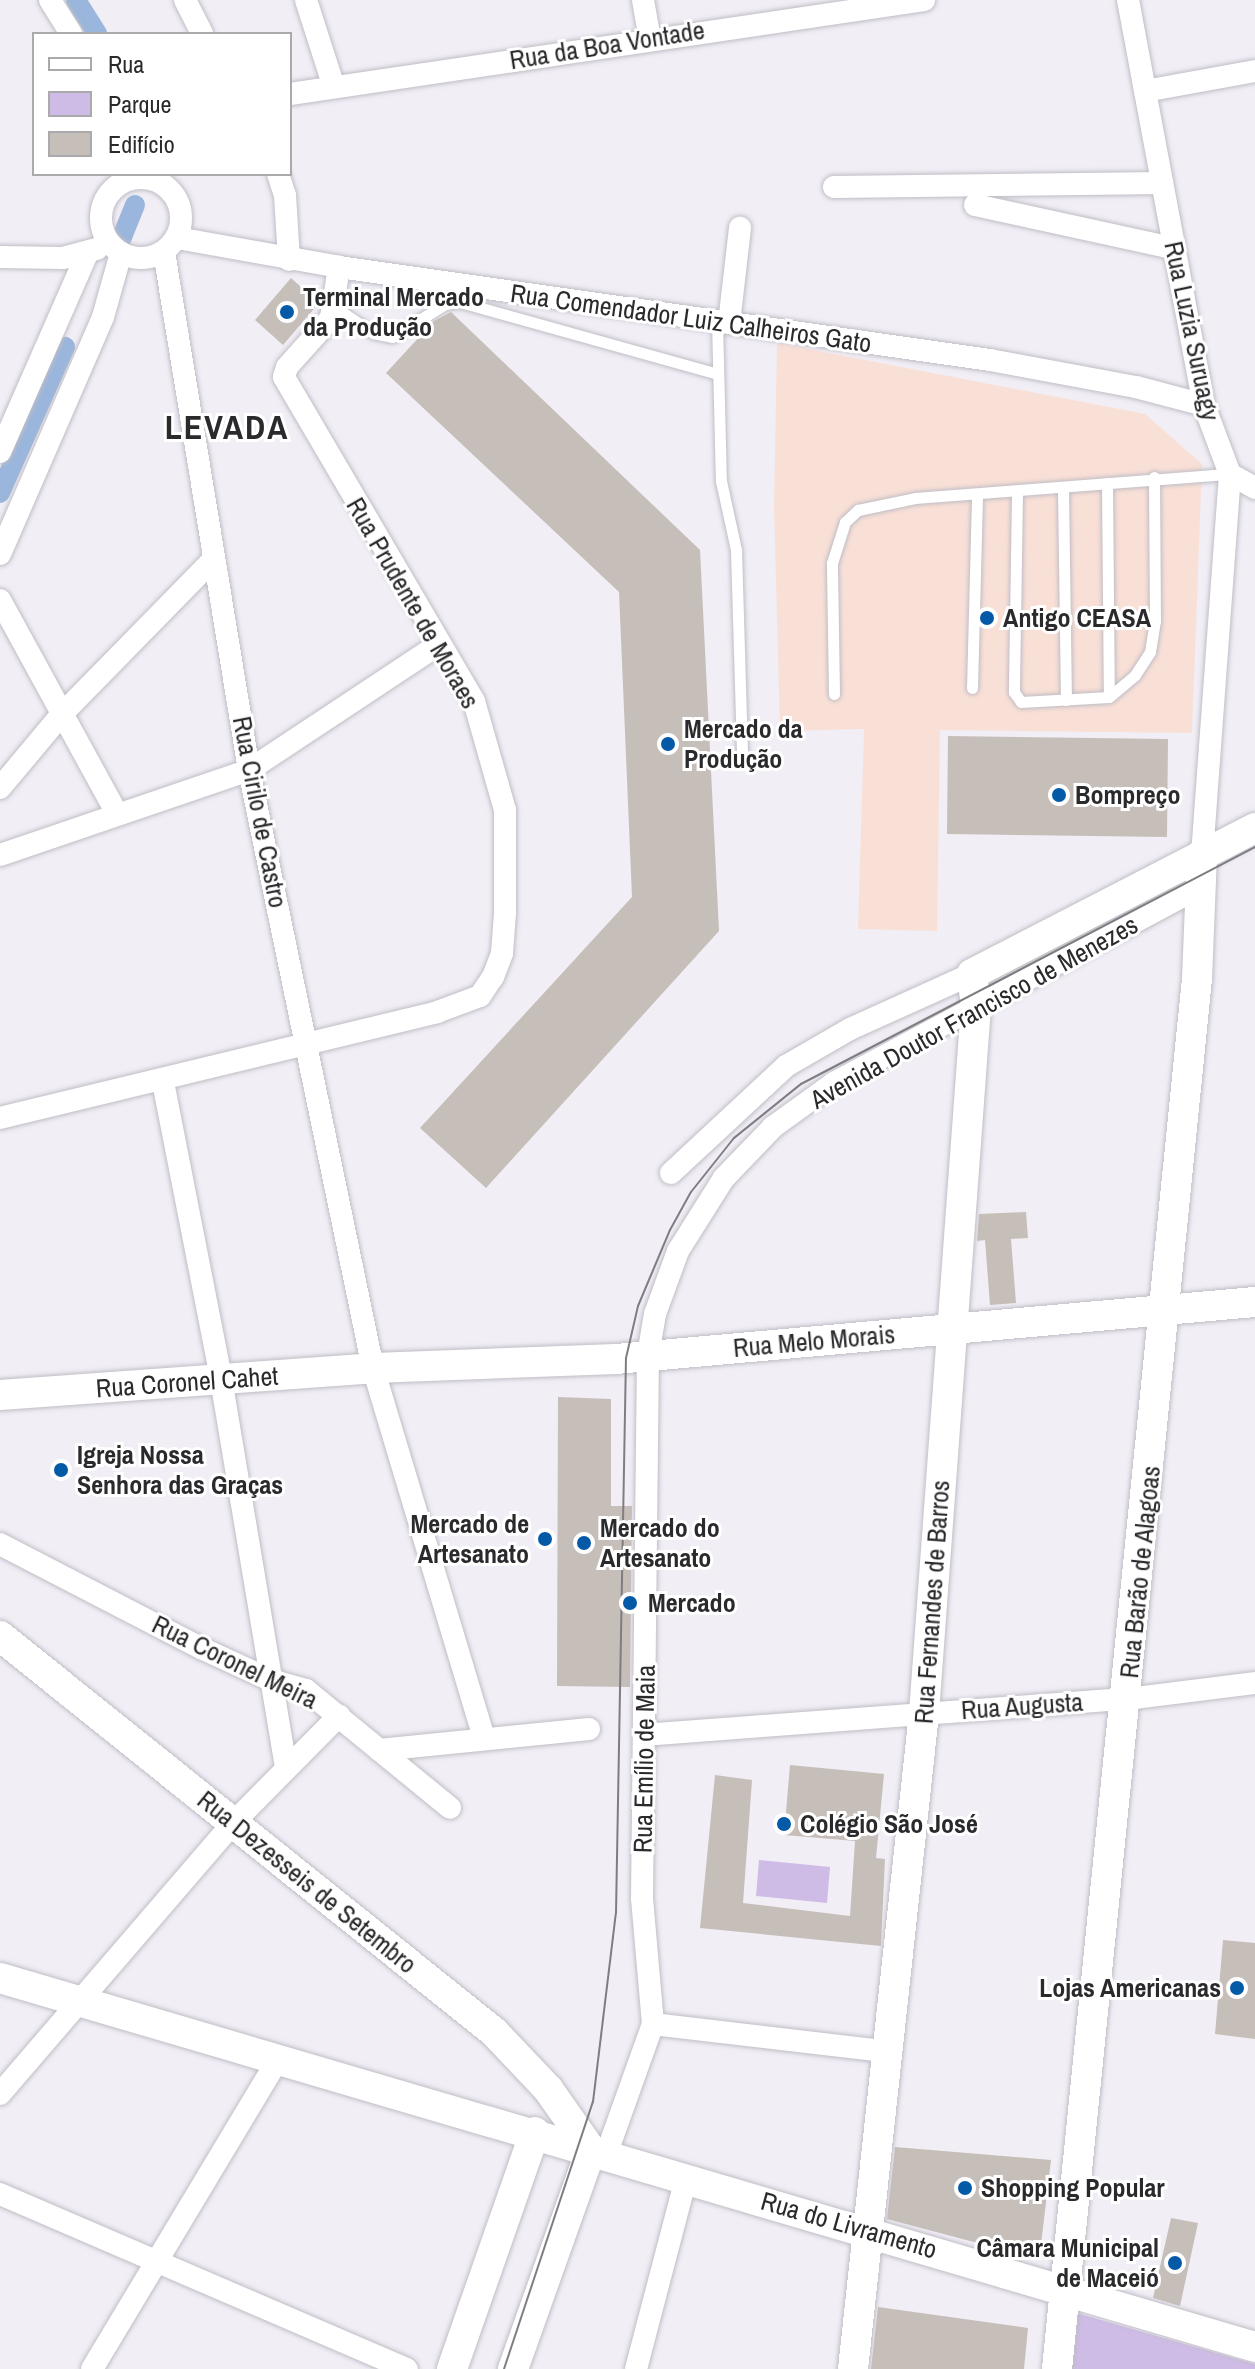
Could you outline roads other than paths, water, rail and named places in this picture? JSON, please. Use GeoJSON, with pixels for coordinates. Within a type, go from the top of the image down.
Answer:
{"type":"FeatureCollection","features":[{"type":"Feature","properties":{"kind":"street"},"geometry":{"type":"LineString","coordinates":[[50,0],[70,32]]}},
{"type":"Feature","properties":{"kind":"street"},"geometry":{"type":"LineString","coordinates":[[185,0],[201,32]]}},
{"type":"Feature","properties":{"kind":"street"},"geometry":{"type":"LineString","coordinates":[[306,0],[334,87]]}},
{"type":"Feature","properties":{"kind":"street"},"geometry":{"type":"LineString","coordinates":[[643,0],[650,38]]}},
{"type":"Feature","properties":{"kind":"street","name":"Rua da Boa Vontade"},"geometry":{"type":"LineString","coordinates":[[292,94],[650,38],[924,0]]}},
{"type":"Feature","properties":{"kind":"street","name":"Rua Luzia Suruagy"},"geometry":{"type":"LineString","coordinates":[[1128,0],[1204,405],[1230,474],[1202,854]]}},
{"type":"Feature","properties":{"kind":"street"},"geometry":{"type":"LineString","coordinates":[[1145,91],[1255,71]]}},
{"type":"Feature","properties":{"kind":"street"},"geometry":{"type":"LineString","coordinates":[[279,176],[285,195],[289,260]]}},
{"type":"Feature","properties":{"kind":"street"},"geometry":{"type":"LineString","coordinates":[[0,257],[86,256],[115,248],[143,258],[170,245],[181,213],[165,182],[145,178],[111,184],[101,218],[115,248],[103,317],[0,554]]}},
{"type":"Feature","properties":{"kind":"street"},"geometry":{"type":"LineString","coordinates":[[834,187],[1162,183]]}},
{"type":"Feature","properties":{"kind":"street"},"geometry":{"type":"LineString","coordinates":[[975,205],[1173,248]]}},
{"type":"Feature","properties":{"kind":"street"},"geometry":{"type":"LineString","coordinates":[[723,322],[740,228]]}},
{"type":"Feature","properties":{"kind":"street","name":"Rua Comendador Luiz Calheiros Gato"},"geometry":{"type":"LineString","coordinates":[[170,245],[990,360],[1136,387],[1204,405]]}},
{"type":"Feature","properties":{"kind":"street","name":"Rua Cirilo de Castro"},"geometry":{"type":"LineString","coordinates":[[170,245],[213,560],[249,770],[309,1046],[373,1368],[484,1737]]}},
{"type":"Feature","properties":{"kind":"street"},"geometry":{"type":"LineString","coordinates":[[0,452],[86,256]]}},
{"type":"Feature","properties":{"kind":"street"},"geometry":{"type":"LineString","coordinates":[[336,308],[339,267]]}},
{"type":"Feature","properties":{"kind":"street","name":"Rua Prudente de Moraes"},"geometry":{"type":"LineString","coordinates":[[0,1118],[309,1046],[480,996],[502,953],[505,810],[474,701],[288,389],[287,367],[336,308]]}},
{"type":"Feature","properties":{"kind":"street"},"geometry":{"type":"LineString","coordinates":[[1230,474],[1255,488]]}},
{"type":"Feature","properties":{"kind":"street"},"geometry":{"type":"LineString","coordinates":[[0,788],[61,715],[213,560]]}},
{"type":"Feature","properties":{"kind":"street"},"geometry":{"type":"LineString","coordinates":[[0,600],[116,812]]}},
{"type":"Feature","properties":{"kind":"street"},"geometry":{"type":"LineString","coordinates":[[0,855],[116,812],[249,770],[438,645]]}},
{"type":"Feature","properties":{"kind":"street"},"geometry":{"type":"LineString","coordinates":[[671,1173],[786,1066],[850,1029],[972,974],[1255,828]]}},
{"type":"Feature","properties":{"kind":"street","name":"Rua Barão de Alagoas"},"geometry":{"type":"LineString","coordinates":[[1057,2369],[1166,1311],[1197,979],[1202,854]]}},
{"type":"Feature","properties":{"kind":"street","name":"Avenida Doutor Francisco de Menezes"},"geometry":{"type":"LineString","coordinates":[[648,1355],[655,1314],[678,1251],[724,1178],[773,1127],[834,1083],[1200,887]]}},
{"type":"Feature","properties":{"kind":"street","name":"Rua Fernandes de Barros"},"geometry":{"type":"LineString","coordinates":[[853,2369],[865,2229],[890,2052],[924,1713],[976,1007],[972,974]]}},
{"type":"Feature","properties":{"kind":"street"},"geometry":{"type":"LineString","coordinates":[[163,1082],[221,1379],[286,1768]]}},
{"type":"Feature","properties":{"kind":"street","name":"Rua Melo Morais"},"geometry":{"type":"LineString","coordinates":[[373,1368],[648,1355],[1255,1302]]}},
{"type":"Feature","properties":{"kind":"street","name":"Rua Emílio de Maia"},"geometry":{"type":"LineString","coordinates":[[593,2151],[653,2024],[642,1898],[648,1355]]}},
{"type":"Feature","properties":{"kind":"street","name":"Rua Coronel Cahet"},"geometry":{"type":"LineString","coordinates":[[0,1395],[373,1368]]}},
{"type":"Feature","properties":{"kind":"street","name":"Rua Coronel Meira"},"geometry":{"type":"LineString","coordinates":[[0,1544],[273,1681],[306,1690],[450,1808]]}},
{"type":"Feature","properties":{"kind":"street","name":"Rua Dezesseis de Setembro"},"geometry":{"type":"LineString","coordinates":[[0,1636],[494,2032],[548,2089],[593,2151]]}},
{"type":"Feature","properties":{"kind":"street","name":"Rua Augusta"},"geometry":{"type":"LineString","coordinates":[[644,1735],[1127,1699],[1255,1683]]}},
{"type":"Feature","properties":{"kind":"street"},"geometry":{"type":"LineString","coordinates":[[0,2094],[233,1823],[339,1716]]}},
{"type":"Feature","properties":{"kind":"street"},"geometry":{"type":"LineString","coordinates":[[379,1750],[484,1737],[589,1729]]}},
{"type":"Feature","properties":{"kind":"street","name":"Rua do Livramento"},"geometry":{"type":"LineString","coordinates":[[0,1978],[865,2229],[1255,2347]]}},
{"type":"Feature","properties":{"kind":"street"},"geometry":{"type":"LineString","coordinates":[[653,2024],[890,2052]]}},
{"type":"Feature","properties":{"kind":"street"},"geometry":{"type":"LineString","coordinates":[[92,2369],[160,2263],[279,2058]]}},
{"type":"Feature","properties":{"kind":"street"},"geometry":{"type":"LineString","coordinates":[[452,2369],[535,2132]]}},
{"type":"Feature","properties":{"kind":"street"},"geometry":{"type":"LineString","coordinates":[[513,2369],[593,2151]]}},
{"type":"Feature","properties":{"kind":"street"},"geometry":{"type":"LineString","coordinates":[[636,2369],[686,2178]]}},
{"type":"Feature","properties":{"kind":"street"},"geometry":{"type":"LineString","coordinates":[[0,2194],[407,2369]]}},
{"type":"Feature","properties":{"kind":"lane"},"geometry":{"type":"LineString","coordinates":[[336,308],[373,333],[392,337],[445,304],[460,302],[715,373]]}},
{"type":"Feature","properties":{"kind":"lane"},"geometry":{"type":"LineString","coordinates":[[723,322],[715,373],[721,481],[736,550],[742,758]]}},
{"type":"Feature","properties":{"kind":"lane"},"geometry":{"type":"LineString","coordinates":[[834,694],[832,563],[845,522],[880,502],[1017,494],[1154,477],[1230,474]]}},
{"type":"Feature","properties":{"kind":"lane"},"geometry":{"type":"LineString","coordinates":[[1017,494],[1014,692],[1021,702],[1109,697],[1135,675],[1150,652],[1155,621],[1154,477]]}},
{"type":"Feature","properties":{"kind":"lane"},"geometry":{"type":"LineString","coordinates":[[1107,483],[1109,697]]}},
{"type":"Feature","properties":{"kind":"lane"},"geometry":{"type":"LineString","coordinates":[[1063,488],[1066,700]]}},
{"type":"Feature","properties":{"kind":"lane"},"geometry":{"type":"LineString","coordinates":[[972,688],[977,496]]}},
{"type":"Feature","properties":{"kind":"waterway"},"geometry":{"type":"LineString","coordinates":[[76,0],[96,32]]}},
{"type":"Feature","properties":{"kind":"waterway"},"geometry":{"type":"LineString","coordinates":[[120,242],[135,205]]}},
{"type":"Feature","properties":{"kind":"waterway"},"geometry":{"type":"LineString","coordinates":[[0,493],[65,347]]}},
{"type":"Feature","properties":{"kind":"tram line"},"geometry":{"type":"LineString","coordinates":[[504,2369],[593,2102],[616,1913],[626,1358],[638,1306],[670,1230],[691,1192],[734,1138],[801,1084],[1255,847]]}},
{"type":"Feature","properties":{"kind":"place","name":"Terminal Mercado da Produção"},"geometry":{"type":"Point","coordinates":[287,312]}},
{"type":"Feature","properties":{"kind":"place","name":"Antigo CEASA"},"geometry":{"type":"Point","coordinates":[987,618]}},
{"type":"Feature","properties":{"kind":"place","name":"Mercado da Produção"},"geometry":{"type":"Point","coordinates":[668,744]}},
{"type":"Feature","properties":{"kind":"place","name":"Bompreço"},"geometry":{"type":"Point","coordinates":[1059,795]}},
{"type":"Feature","properties":{"kind":"place","name":"Igreja Nossa Senhora das Graças"},"geometry":{"type":"Point","coordinates":[61,1470]}},
{"type":"Feature","properties":{"kind":"place","name":"Mercado de Artesanato"},"geometry":{"type":"Point","coordinates":[545,1539]}},
{"type":"Feature","properties":{"kind":"place","name":"Mercado do Artesanato"},"geometry":{"type":"Point","coordinates":[584,1543]}},
{"type":"Feature","properties":{"kind":"place","name":"Mercado"},"geometry":{"type":"Point","coordinates":[630,1603]}},
{"type":"Feature","properties":{"kind":"place","name":"Colégio São José"},"geometry":{"type":"Point","coordinates":[784,1824]}},
{"type":"Feature","properties":{"kind":"place","name":"Lojas Americanas"},"geometry":{"type":"Point","coordinates":[1237,1988]}},
{"type":"Feature","properties":{"kind":"place","name":"Shopping Popular"},"geometry":{"type":"Point","coordinates":[965,2188]}},
{"type":"Feature","properties":{"kind":"place","name":"Câmara Municipal de Maceió"},"geometry":{"type":"Point","coordinates":[1175,2263]}},
{"type":"Feature","properties":{"kind":"district","name":"LEVADA"},"geometry":{"type":"Point","coordinates":[227,428]}}]}
